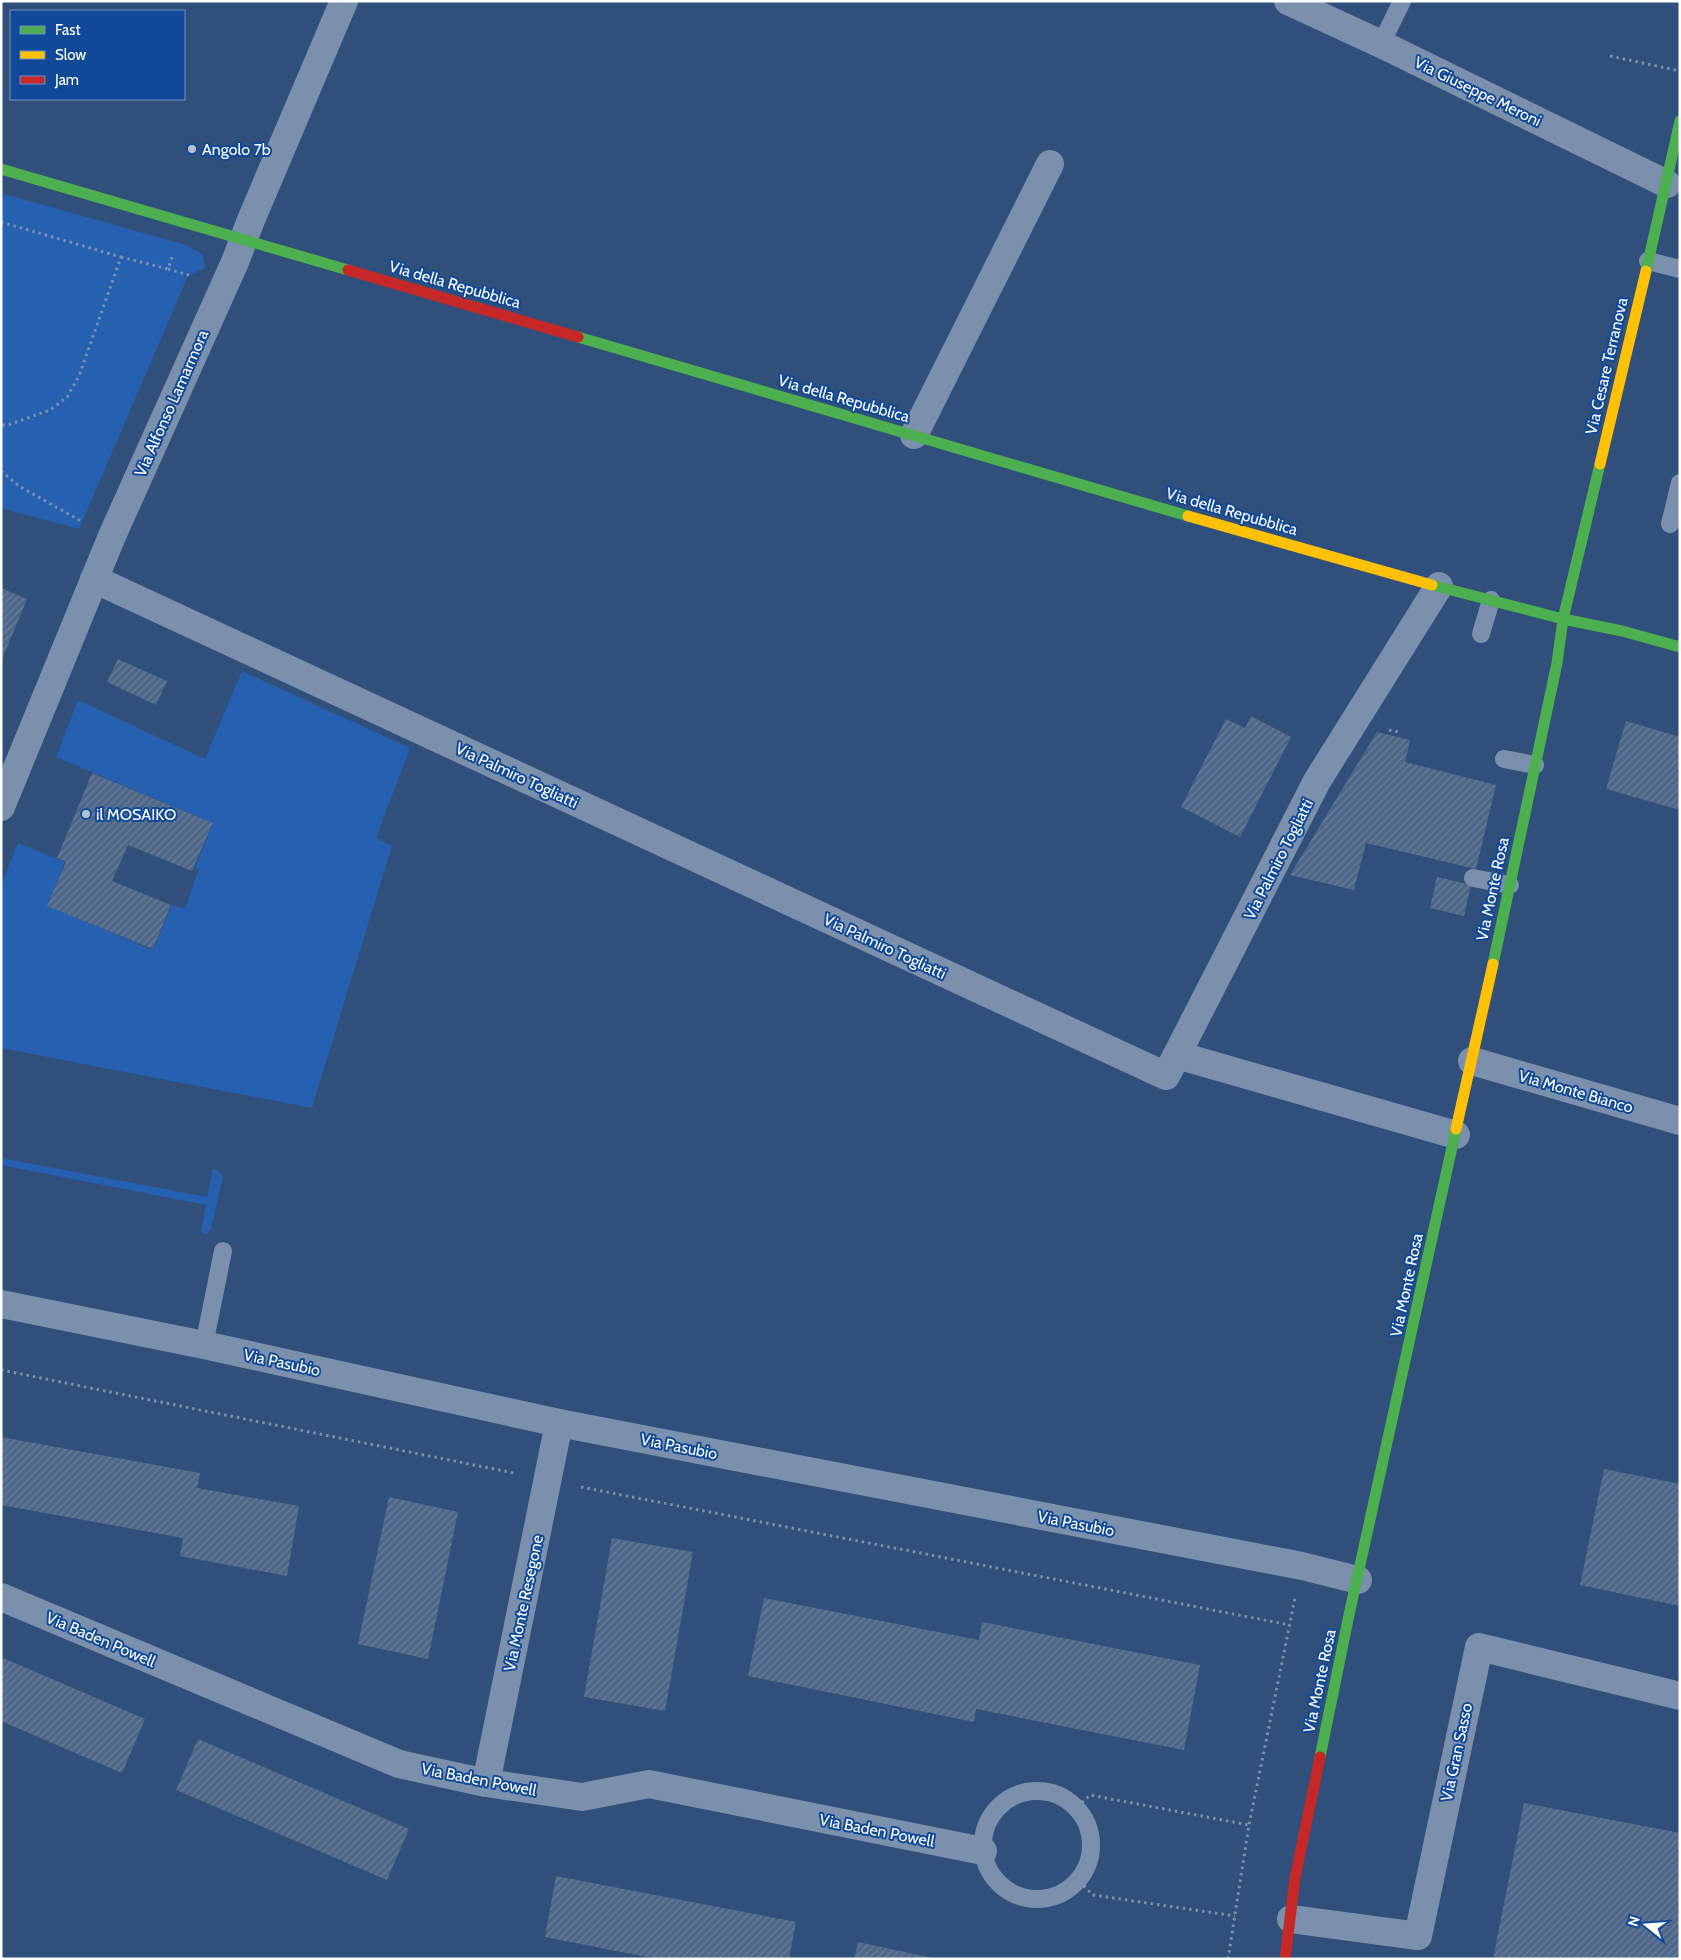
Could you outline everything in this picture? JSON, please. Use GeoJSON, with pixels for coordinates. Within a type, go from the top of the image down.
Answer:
{"type":"FeatureCollection","features":[{"type":"Feature","properties":{"kind":"street","name":"Via Alfonso Lamarmora"},"geometry":{"type":"LineString","coordinates":[[1,807],[112,536],[235,262],[344,1]]}},
{"type":"Feature","properties":{"kind":"street","name":"Via Giuseppe Meroni"},"geometry":{"type":"LineString","coordinates":[[1288,1],[1382,44],[1667,184]]}},
{"type":"Feature","properties":{"kind":"street","name":"Via Cesare Terranova"},"geometry":{"type":"LineString","coordinates":[[1563,619],[1667,184],[1680,121]]}},
{"type":"Feature","properties":{"kind":"street"},"geometry":{"type":"LineString","coordinates":[[914,435],[1050,164]]}},
{"type":"Feature","properties":{"kind":"street","name":"Via della Repubblica"},"geometry":{"type":"LineString","coordinates":[[1,170],[1341,560],[1563,619],[1622,631],[1680,647]]}},
{"type":"Feature","properties":{"kind":"street","name":"Via Palmiro Togliatti"},"geometry":{"type":"LineString","coordinates":[[94,579],[1166,1076],[1317,781],[1438,586]]}},
{"type":"Feature","properties":{"kind":"street","name":"Via Monte Rosa"},"geometry":{"type":"LineString","coordinates":[[1285,1959],[1295,1878],[1349,1615],[1510,885],[1557,663],[1563,619]]}},
{"type":"Feature","properties":{"kind":"street"},"geometry":{"type":"LineString","coordinates":[[1177,1056],[1456,1134]]}},
{"type":"Feature","properties":{"kind":"street","name":"Via Monte Bianco"},"geometry":{"type":"LineString","coordinates":[[1472,1061],[1680,1121]]}},
{"type":"Feature","properties":{"kind":"street","name":"Via Pasubio"},"geometry":{"type":"LineString","coordinates":[[1,1304],[204,1345],[559,1423],[1302,1566],[1358,1580]]}},
{"type":"Feature","properties":{"kind":"street","name":"Via Monte Resegone"},"geometry":{"type":"LineString","coordinates":[[486,1783],[559,1423]]}},
{"type":"Feature","properties":{"kind":"street","name":"Via Baden Powell"},"geometry":{"type":"LineString","coordinates":[[1,1597],[399,1764],[486,1783],[582,1798],[649,1784],[982,1851]]}},
{"type":"Feature","properties":{"kind":"street","name":"Via Gran Sasso"},"geometry":{"type":"LineString","coordinates":[[1291,1919],[1418,1936],[1479,1647],[1680,1696]]}},
{"type":"Feature","properties":{"kind":"lane"},"geometry":{"type":"LineString","coordinates":[[1382,44],[1402,1]]}},
{"type":"Feature","properties":{"kind":"lane"},"geometry":{"type":"LineString","coordinates":[[1648,261],[1680,270]]}},
{"type":"Feature","properties":{"kind":"lane"},"geometry":{"type":"LineString","coordinates":[[1670,524],[1680,483]]}},
{"type":"Feature","properties":{"kind":"lane"},"geometry":{"type":"LineString","coordinates":[[1481,634],[1491,600]]}},
{"type":"Feature","properties":{"kind":"lane"},"geometry":{"type":"LineString","coordinates":[[1504,758],[1535,765]]}},
{"type":"Feature","properties":{"kind":"lane"},"geometry":{"type":"LineString","coordinates":[[1473,878],[1510,885]]}},
{"type":"Feature","properties":{"kind":"lane"},"geometry":{"type":"LineString","coordinates":[[204,1345],[223,1251]]}},
{"type":"Feature","properties":{"kind":"lane"},"geometry":{"type":"LineString","coordinates":[[1040,1790],[1058,1794],[1077,1807],[1087,1822],[1092,1841],[1088,1864],[1079,1880],[1064,1893],[1044,1900],[1025,1898],[999,1885],[988,1869],[982,1851],[986,1826],[995,1810],[1020,1792],[1040,1790]]}},
{"type":"Feature","properties":{"kind":"path"},"geometry":{"type":"LineString","coordinates":[[1610,56],[1680,71]]}},
{"type":"Feature","properties":{"kind":"path"},"geometry":{"type":"LineString","coordinates":[[1,222],[168,269],[184,222]]}},
{"type":"Feature","properties":{"kind":"path"},"geometry":{"type":"LineString","coordinates":[[1,425],[8,425],[50,410],[67,397],[79,376],[121,256]]}},
{"type":"Feature","properties":{"kind":"path"},"geometry":{"type":"LineString","coordinates":[[1,471],[26,490],[90,526],[112,536]]}},
{"type":"Feature","properties":{"kind":"path"},"geometry":{"type":"LineString","coordinates":[[1,1370],[548,1480],[1290,1625]]}},
{"type":"Feature","properties":{"kind":"path"},"geometry":{"type":"LineString","coordinates":[[1228,1959],[1249,1826],[1302,1566]]}},
{"type":"Feature","properties":{"kind":"path"},"geometry":{"type":"LineString","coordinates":[[1077,1807],[1090,1795],[1249,1826]]}},
{"type":"Feature","properties":{"kind":"path"},"geometry":{"type":"LineString","coordinates":[[1079,1880],[1093,1895],[1236,1916]]}},
{"type":"Feature","properties":{"kind":"shaded area"},"geometry":{"type":"Polygon","coordinates":[[[1,193],[186,245],[203,255],[205,268],[188,276],[79,529],[1,508],[1,193]]]}},
{"type":"Feature","properties":{"kind":"shaded area"},"geometry":{"type":"Polygon","coordinates":[[[242,671],[410,748],[376,838],[392,846],[312,1108],[1,1048],[1,885],[18,843],[65,862],[48,906],[153,950],[172,905],[185,909],[199,869],[195,868],[213,823],[56,757],[78,700],[205,759],[242,671]]]}},
{"type":"Feature","properties":{"kind":"shaded area"},"geometry":{"type":"Polygon","coordinates":[[[1,1158],[207,1197],[213,1169],[219,1171],[223,1177],[211,1229],[206,1234],[201,1232],[206,1205],[1,1165],[1,1158]]]}},
{"type":"Feature","properties":{"kind":"building"},"geometry":{"type":"Polygon","coordinates":[[[1,588],[27,599],[1,662],[1,588]]]}},
{"type":"Feature","properties":{"kind":"building"},"geometry":{"type":"Polygon","coordinates":[[[118,659],[167,681],[156,705],[107,682],[118,659]]]}},
{"type":"Feature","properties":{"kind":"building"},"geometry":{"type":"Polygon","coordinates":[[[1251,716],[1291,737],[1240,837],[1181,807],[1226,719],[1245,728],[1251,716]]]}},
{"type":"Feature","properties":{"kind":"building"},"geometry":{"type":"Polygon","coordinates":[[[1626,721],[1680,737],[1680,810],[1606,789],[1626,721]]]}},
{"type":"Feature","properties":{"kind":"building"},"geometry":{"type":"Polygon","coordinates":[[[1377,732],[1410,740],[1405,762],[1496,785],[1476,869],[1366,843],[1354,890],[1290,875],[1377,732]]]}},
{"type":"Feature","properties":{"kind":"building"},"geometry":{"type":"Polygon","coordinates":[[[92,773],[213,823],[192,871],[128,845],[112,881],[171,905],[153,949],[47,906],[66,862],[57,858],[92,773]]]}},
{"type":"Feature","properties":{"kind":"building"},"geometry":{"type":"Polygon","coordinates":[[[1437,877],[1471,885],[1464,916],[1430,908],[1437,877]]]}},
{"type":"Feature","properties":{"kind":"building"},"geometry":{"type":"Polygon","coordinates":[[[1,1437],[200,1473],[197,1488],[299,1506],[287,1576],[180,1556],[183,1538],[1,1505],[1,1437]]]}},
{"type":"Feature","properties":{"kind":"building"},"geometry":{"type":"Polygon","coordinates":[[[1604,1469],[1680,1484],[1680,1606],[1580,1585],[1604,1469]]]}},
{"type":"Feature","properties":{"kind":"building"},"geometry":{"type":"Polygon","coordinates":[[[389,1497],[458,1512],[428,1659],[358,1644],[389,1497]]]}},
{"type":"Feature","properties":{"kind":"building"},"geometry":{"type":"Polygon","coordinates":[[[612,1538],[693,1552],[665,1711],[584,1697],[612,1538]]]}},
{"type":"Feature","properties":{"kind":"building"},"geometry":{"type":"Polygon","coordinates":[[[764,1598],[979,1640],[982,1622],[1200,1665],[1184,1750],[976,1709],[974,1722],[748,1676],[764,1598]]]}},
{"type":"Feature","properties":{"kind":"building"},"geometry":{"type":"Polygon","coordinates":[[[1,1657],[145,1719],[122,1773],[1,1721],[1,1657]]]}},
{"type":"Feature","properties":{"kind":"building"},"geometry":{"type":"Polygon","coordinates":[[[198,1739],[409,1829],[387,1880],[176,1790],[198,1739]]]}},
{"type":"Feature","properties":{"kind":"building"},"geometry":{"type":"Polygon","coordinates":[[[1524,1803],[1680,1833],[1680,1959],[1493,1959],[1524,1803]]]}},
{"type":"Feature","properties":{"kind":"building"},"geometry":{"type":"Polygon","coordinates":[[[556,1876],[796,1922],[789,1959],[657,1959],[545,1937],[556,1876]]]}},
{"type":"Feature","properties":{"kind":"building"},"geometry":{"type":"Polygon","coordinates":[[[858,1942],[933,1958],[933,1959],[854,1959],[858,1942]]]}},
{"type":"Feature","properties":{"kind":"traffic: fast"},"geometry":{"type":"LineString","coordinates":[[1646,271],[1680,121]]}},
{"type":"Feature","properties":{"kind":"traffic: fast"},"geometry":{"type":"LineString","coordinates":[[1,169],[348,270]]}},
{"type":"Feature","properties":{"kind":"traffic: fast"},"geometry":{"type":"LineString","coordinates":[[578,337],[1188,516]]}},
{"type":"Feature","properties":{"kind":"traffic: fast"},"geometry":{"type":"LineString","coordinates":[[1493,964],[1557,663],[1563,619],[1600,464]]}},
{"type":"Feature","properties":{"kind":"traffic: fast"},"geometry":{"type":"LineString","coordinates":[[1432,585],[1680,647]]}},
{"type":"Feature","properties":{"kind":"traffic: fast"},"geometry":{"type":"LineString","coordinates":[[1320,1757],[1349,1615],[1456,1129]]}},
{"type":"Feature","properties":{"kind":"traffic: slow"},"geometry":{"type":"LineString","coordinates":[[1600,464],[1646,271]]}},
{"type":"Feature","properties":{"kind":"traffic: slow"},"geometry":{"type":"LineString","coordinates":[[1188,516],[1432,585]]}},
{"type":"Feature","properties":{"kind":"traffic: slow"},"geometry":{"type":"LineString","coordinates":[[1456,1129],[1493,964]]}},
{"type":"Feature","properties":{"kind":"traffic: jam"},"geometry":{"type":"LineString","coordinates":[[348,270],[578,337]]}},
{"type":"Feature","properties":{"kind":"traffic: jam"},"geometry":{"type":"LineString","coordinates":[[1285,1959],[1295,1878],[1320,1757]]}},
{"type":"Feature","properties":{"kind":"place","name":"Angolo 7b"},"geometry":{"type":"Point","coordinates":[192,149]}},
{"type":"Feature","properties":{"kind":"place","name":"il MOSAIKO"},"geometry":{"type":"Point","coordinates":[86,814]}}]}
